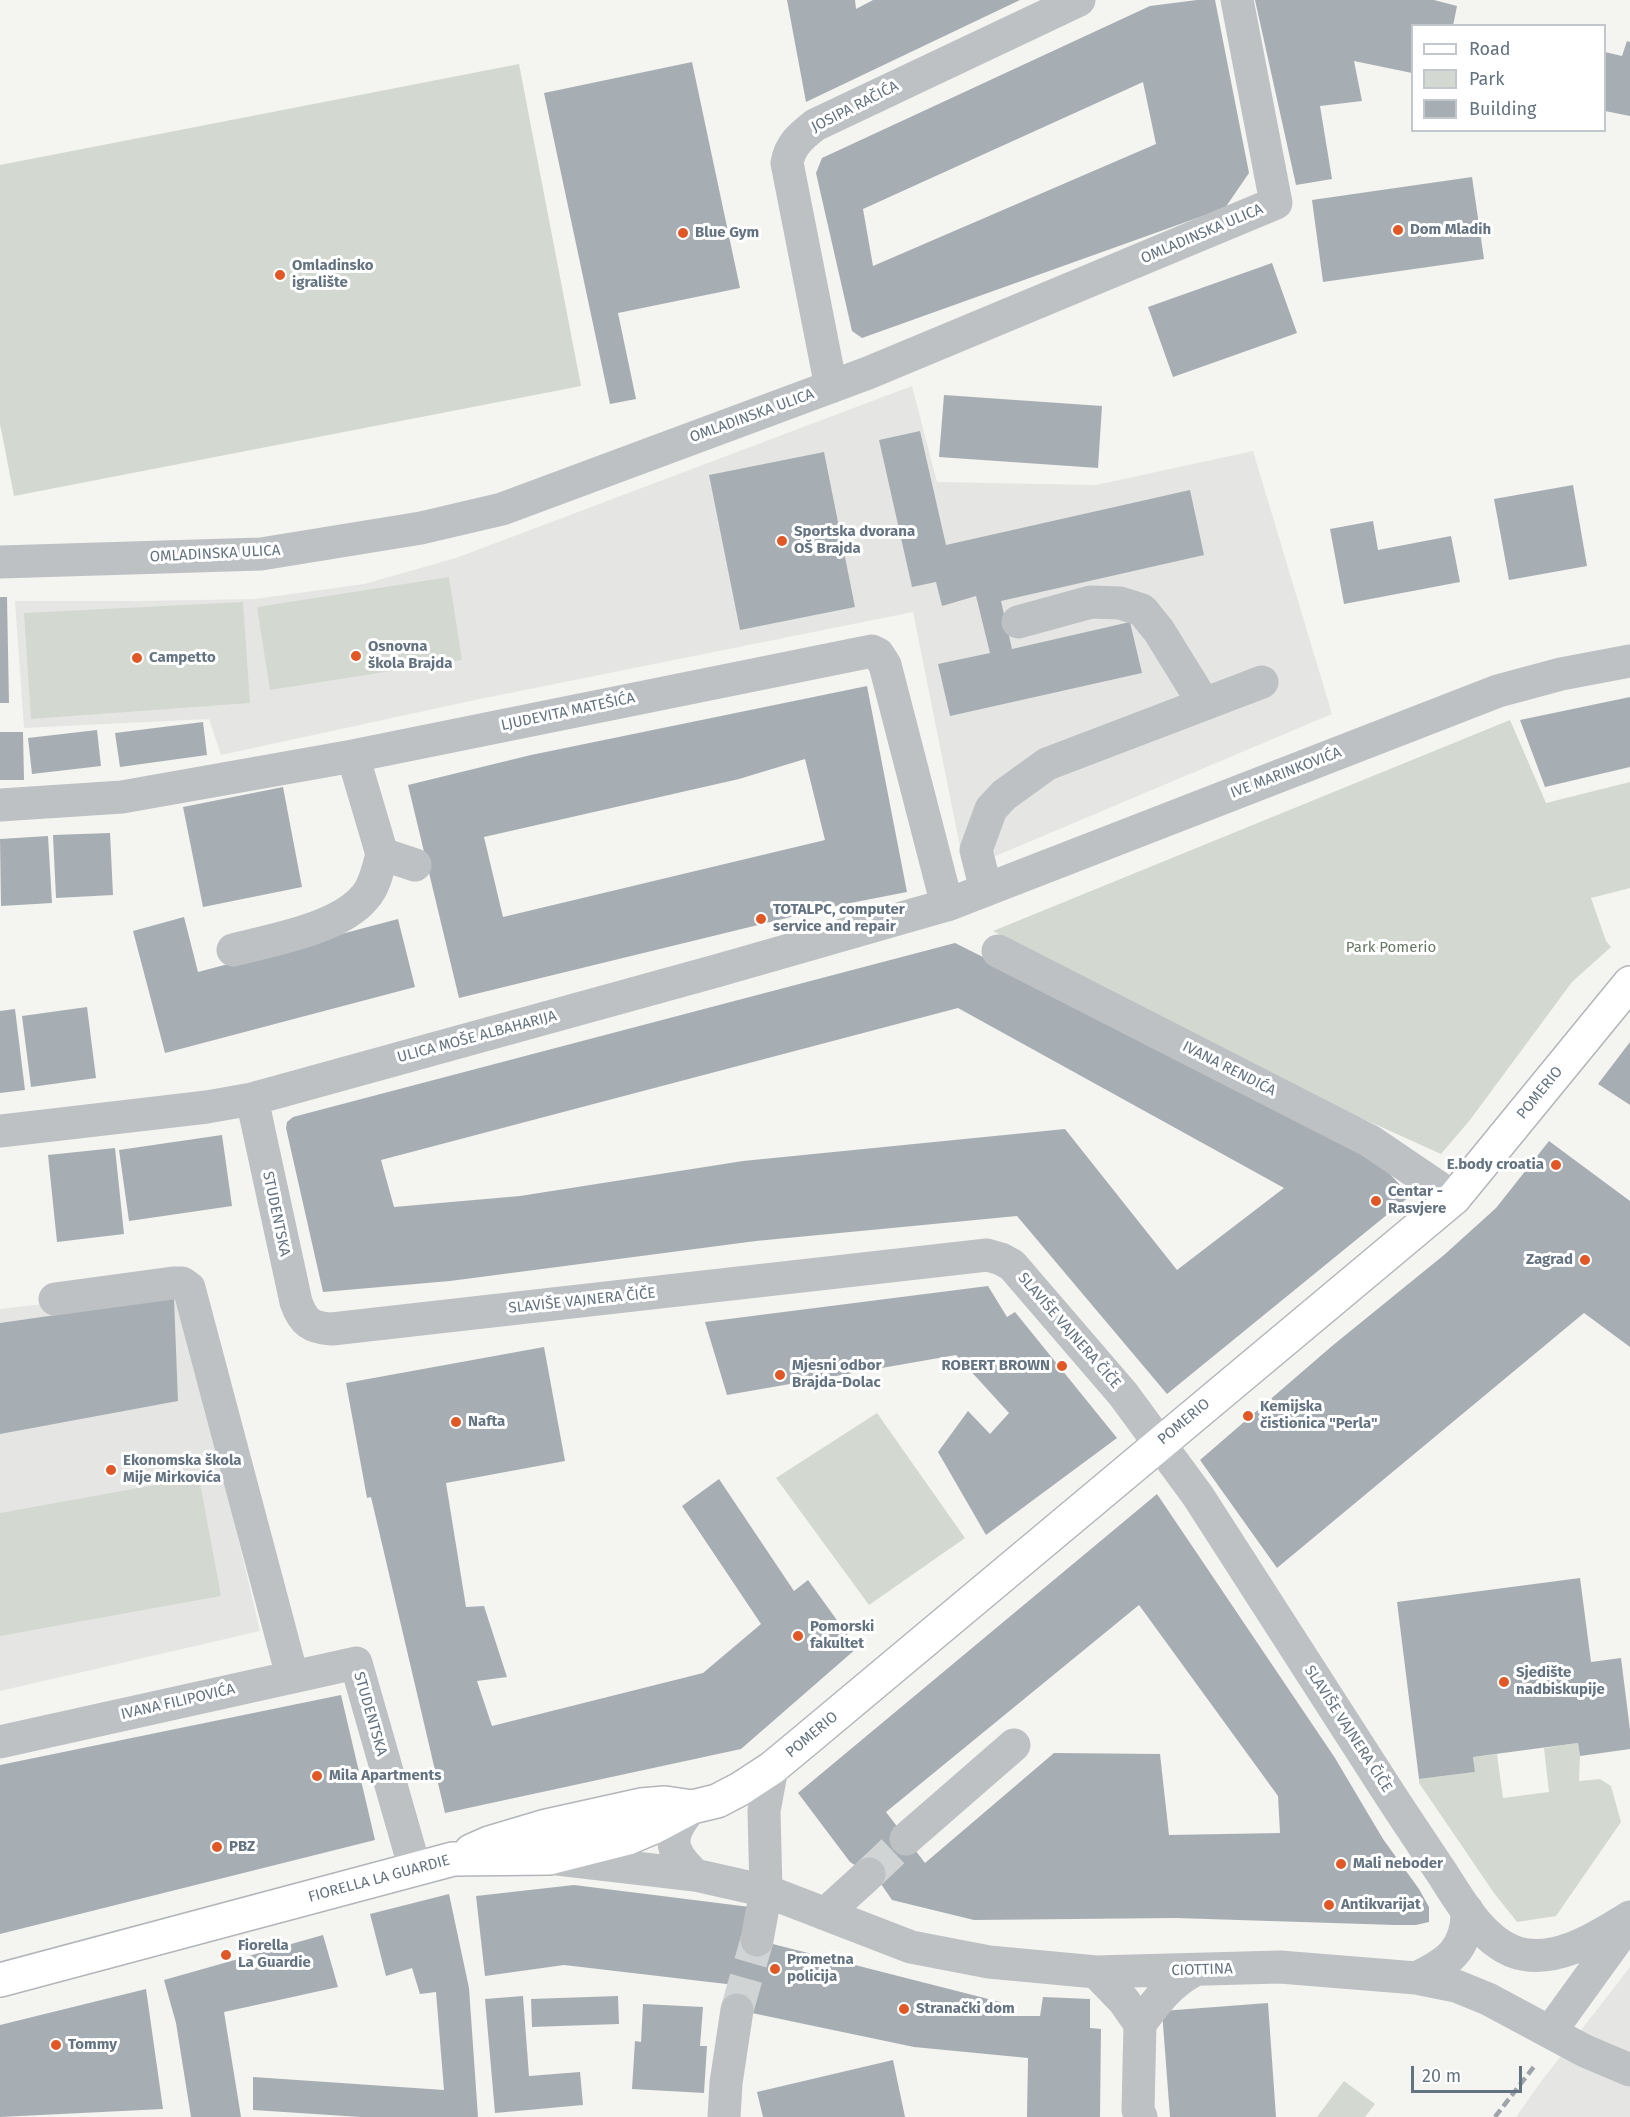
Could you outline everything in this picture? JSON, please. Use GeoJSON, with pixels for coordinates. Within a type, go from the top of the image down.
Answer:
{"type":"FeatureCollection","features":[{"type":"Feature","properties":{"kind":"main road","name":"POMERIO"},"geometry":{"type":"LineString","coordinates":[[549,1858],[628,1838],[692,1807],[717,1801],[772,1768],[1454,1198],[1630,983]]}},
{"type":"Feature","properties":{"kind":"main road","name":"POMERIO"},"geometry":{"type":"LineString","coordinates":[[453,1859],[489,1843],[519,1834],[641,1805],[665,1803],[692,1807]]}},
{"type":"Feature","properties":{"kind":"main road","name":"FIORELLA LA GUARDIE"},"geometry":{"type":"LineString","coordinates":[[0,1980],[453,1859],[549,1858]]}},
{"type":"Feature","properties":{"kind":"street","name":"JOSIPA RAČIĆA"},"geometry":{"type":"LineString","coordinates":[[831,387],[787,163],[794,142],[815,125],[1079,0]]}},
{"type":"Feature","properties":{"kind":"street","name":"OMLADINSKA ULICA"},"geometry":{"type":"LineString","coordinates":[[0,562],[261,554],[421,528],[502,508],[831,387],[1276,203],[1237,0]]}},
{"type":"Feature","properties":{"kind":"street"},"geometry":{"type":"LineString","coordinates":[[1018,622],[1091,602],[1120,603],[1142,610],[1159,631],[1204,705]]}},
{"type":"Feature","properties":{"kind":"street","name":"LJUDEVITA MATEŠIĆA"},"geometry":{"type":"LineString","coordinates":[[0,805],[122,797],[353,756],[872,651],[878,654],[885,665],[947,905]]}},
{"type":"Feature","properties":{"kind":"street","name":"IVE MARINKOVIĆA"},"geometry":{"type":"LineString","coordinates":[[947,905],[1498,691],[1533,680],[1630,661]]}},
{"type":"Feature","properties":{"kind":"street"},"geometry":{"type":"LineString","coordinates":[[986,890],[976,850],[991,809],[1004,795],[1047,764],[1262,682]]}},
{"type":"Feature","properties":{"kind":"street"},"geometry":{"type":"LineString","coordinates":[[233,950],[309,931],[356,907],[367,896],[382,854],[353,756]]}},
{"type":"Feature","properties":{"kind":"street"},"geometry":{"type":"LineString","coordinates":[[382,854],[415,865]]}},
{"type":"Feature","properties":{"kind":"street","name":"ULICA MOŠE ALBAHARIJA"},"geometry":{"type":"LineString","coordinates":[[0,1131],[207,1107],[252,1099],[716,972],[947,905]]}},
{"type":"Feature","properties":{"kind":"street","name":"IVANA RENDIĆA"},"geometry":{"type":"LineString","coordinates":[[998,951],[1370,1141],[1454,1198]]}},
{"type":"Feature","properties":{"kind":"street","name":"STUDENTSKA"},"geometry":{"type":"LineString","coordinates":[[252,1099],[296,1302],[301,1314],[310,1325]]}},
{"type":"Feature","properties":{"kind":"street","name":"SLAVIŠE VAJNERA ČIČE"},"geometry":{"type":"LineString","coordinates":[[310,1325],[332,1329],[987,1255],[1001,1259],[1012,1265],[1124,1394],[1160,1442],[1198,1496],[1324,1694],[1467,1910],[1496,1942],[1514,1952],[1535,1955],[1553,1953],[1598,1937],[1630,1917]]}},
{"type":"Feature","properties":{"kind":"street"},"geometry":{"type":"LineString","coordinates":[[55,1299],[173,1283],[182,1283],[189,1288],[292,1676]]}},
{"type":"Feature","properties":{"kind":"street","name":"STUDENTSKA"},"geometry":{"type":"LineString","coordinates":[[356,1663],[415,1869]]}},
{"type":"Feature","properties":{"kind":"street","name":"IVANA FILIPOVIĆA"},"geometry":{"type":"LineString","coordinates":[[0,1742],[356,1663]]}},
{"type":"Feature","properties":{"kind":"street"},"geometry":{"type":"LineString","coordinates":[[906,1839],[1014,1745]]}},
{"type":"Feature","properties":{"kind":"street"},"geometry":{"type":"LineString","coordinates":[[757,1940],[766,1891],[764,1811],[772,1768]]}},
{"type":"Feature","properties":{"kind":"street"},"geometry":{"type":"LineString","coordinates":[[692,1807],[678,1824],[674,1839],[680,1860],[695,1875]]}},
{"type":"Feature","properties":{"kind":"street","name":"FIORELLA LA GUARDIE"},"geometry":{"type":"LineString","coordinates":[[549,1858],[695,1875],[766,1891]]}},
{"type":"Feature","properties":{"kind":"street"},"geometry":{"type":"LineString","coordinates":[[825,1914],[869,1874]]}},
{"type":"Feature","properties":{"kind":"street","name":"CIOTTINA"},"geometry":{"type":"LineString","coordinates":[[766,1891],[911,1947],[989,1962],[1096,1972],[1280,1967],[1416,1978],[1456,1986],[1488,1999],[1585,2052],[1630,2070]]}},
{"type":"Feature","properties":{"kind":"street"},"geometry":{"type":"LineString","coordinates":[[1416,1978],[1450,1959],[1459,1948],[1466,1935],[1467,1910]]}},
{"type":"Feature","properties":{"kind":"street"},"geometry":{"type":"LineString","coordinates":[[1550,2031],[1630,1921]]}},
{"type":"Feature","properties":{"kind":"street"},"geometry":{"type":"LineString","coordinates":[[1135,2115],[1140,2024],[1162,1994],[1178,1979],[1193,1971]]}},
{"type":"Feature","properties":{"kind":"street"},"geometry":{"type":"LineString","coordinates":[[1096,1972],[1124,2001],[1140,2024]]}},
{"type":"Feature","properties":{"kind":"street"},"geometry":{"type":"LineString","coordinates":[[724,2117],[726,2083],[737,2010]]}},
{"type":"Feature","properties":{"kind":"shaded area","name":"Osnovna škola Brajda"},"geometry":{"type":"Polygon","coordinates":[[[912,386],[937,482],[1096,485],[1253,451],[1332,714],[986,860],[963,862],[913,612],[475,700],[221,755],[209,719],[24,728],[15,601],[255,599],[364,584],[456,558],[912,386]]]}},
{"type":"Feature","properties":{"kind":"shaded area","name":"Ekonomska škola Mije Mirkovića"},"geometry":{"type":"Polygon","coordinates":[[[173,1289],[181,1295],[260,1631],[0,1691],[0,1309],[173,1289]]]}},
{"type":"Feature","properties":{"kind":"shaded area"},"geometry":{"type":"Polygon","coordinates":[[[1630,1967],[1630,2117],[1516,2117],[1540,2083],[1630,1967]]]}},
{"type":"Feature","properties":{"kind":"green space","name":"Omladinsko igralište"},"geometry":{"type":"Polygon","coordinates":[[[519,64],[581,386],[14,496],[0,424],[0,165],[519,64]]]}},
{"type":"Feature","properties":{"kind":"green space"},"geometry":{"type":"Polygon","coordinates":[[[449,577],[462,660],[270,690],[257,607],[449,577]]]}},
{"type":"Feature","properties":{"kind":"green space","name":"Campetto"},"geometry":{"type":"Polygon","coordinates":[[[243,602],[250,703],[31,719],[24,613],[243,602]]]}},
{"type":"Feature","properties":{"kind":"green space","name":"Park Pomerio"},"geometry":{"type":"Polygon","coordinates":[[[1510,720],[1546,803],[1630,782],[1630,888],[1591,898],[1606,941],[1611,947],[1572,982],[1470,1120],[1441,1154],[1357,1116],[993,931],[1510,720]]]}},
{"type":"Feature","properties":{"kind":"green space"},"geometry":{"type":"Polygon","coordinates":[[[877,1413],[965,1538],[869,1605],[776,1478],[877,1413]]]}},
{"type":"Feature","properties":{"kind":"green space"},"geometry":{"type":"Polygon","coordinates":[[[199,1477],[221,1596],[0,1636],[0,1513],[199,1477]]]}},
{"type":"Feature","properties":{"kind":"green space"},"geometry":{"type":"Polygon","coordinates":[[[1578,1743],[1579,1781],[1600,1779],[1611,1786],[1621,1822],[1556,1916],[1517,1922],[1494,1893],[1419,1783],[1419,1779],[1475,1772],[1473,1757],[1497,1754],[1503,1798],[1549,1792],[1544,1748],[1578,1743]]]}},
{"type":"Feature","properties":{"kind":"green space"},"geometry":{"type":"Polygon","coordinates":[[[1344,2081],[1375,2104],[1365,2117],[1317,2117],[1344,2081]]]}},
{"type":"Feature","properties":{"kind":"building"},"geometry":{"type":"Polygon","coordinates":[[[787,0],[855,0],[856,9],[873,0],[1020,0],[806,102],[787,0]]]}},
{"type":"Feature","properties":{"kind":"building"},"geometry":{"type":"Polygon","coordinates":[[[1215,0],[1249,173],[1225,208],[862,338],[852,331],[816,173],[822,158],[1150,6],[1215,0]],[[1143,82],[863,209],[873,266],[1156,144],[1143,82]]]}},
{"type":"Feature","properties":{"kind":"building"},"geometry":{"type":"Polygon","coordinates":[[[1255,0],[1434,0],[1457,6],[1453,24],[1411,24],[1411,73],[1354,61],[1362,101],[1320,106],[1332,179],[1296,185],[1255,0]]]}},
{"type":"Feature","properties":{"kind":"building"},"geometry":{"type":"Polygon","coordinates":[[[1627,41],[1630,42],[1630,116],[1606,111],[1606,52],[1622,56],[1627,41]]]}},
{"type":"Feature","properties":{"kind":"building"},"geometry":{"type":"Polygon","coordinates":[[[692,62],[740,288],[618,313],[636,399],[610,404],[544,93],[692,62]]]}},
{"type":"Feature","properties":{"kind":"building","name":"Dom Mladih"},"geometry":{"type":"Polygon","coordinates":[[[1472,177],[1484,259],[1323,282],[1312,200],[1472,177]]]}},
{"type":"Feature","properties":{"kind":"building"},"geometry":{"type":"Polygon","coordinates":[[[1272,263],[1297,333],[1173,377],[1148,307],[1272,263]]]}},
{"type":"Feature","properties":{"kind":"building"},"geometry":{"type":"Polygon","coordinates":[[[944,395],[1102,406],[1098,468],[939,457],[944,395]]]}},
{"type":"Feature","properties":{"kind":"building"},"geometry":{"type":"Polygon","coordinates":[[[920,431],[946,545],[1190,490],[1204,555],[1001,601],[1012,649],[1130,622],[1142,673],[950,716],[938,664],[990,653],[976,596],[942,606],[936,582],[912,587],[879,440],[920,431]]]}},
{"type":"Feature","properties":{"kind":"building","name":"Sportska dvorana OŠ Brajda"},"geometry":{"type":"Polygon","coordinates":[[[824,452],[855,607],[740,630],[709,475],[824,452]]]}},
{"type":"Feature","properties":{"kind":"building"},"geometry":{"type":"Polygon","coordinates":[[[1573,485],[1587,566],[1509,580],[1494,499],[1573,485]]]}},
{"type":"Feature","properties":{"kind":"building"},"geometry":{"type":"Polygon","coordinates":[[[1373,521],[1378,550],[1451,536],[1460,582],[1344,604],[1330,529],[1373,521]]]}},
{"type":"Feature","properties":{"kind":"building"},"geometry":{"type":"Polygon","coordinates":[[[0,597],[7,597],[9,703],[0,703],[0,597]]]}},
{"type":"Feature","properties":{"kind":"building"},"geometry":{"type":"Polygon","coordinates":[[[867,686],[907,892],[840,905],[459,998],[408,785],[531,755],[867,686]],[[805,759],[739,779],[484,837],[503,917],[825,840],[805,759]]]}},
{"type":"Feature","properties":{"kind":"building"},"geometry":{"type":"Polygon","coordinates":[[[1630,697],[1630,767],[1545,787],[1520,720],[1630,697]]]}},
{"type":"Feature","properties":{"kind":"building"},"geometry":{"type":"Polygon","coordinates":[[[203,722],[207,755],[120,767],[115,733],[203,722]]]}},
{"type":"Feature","properties":{"kind":"building"},"geometry":{"type":"Polygon","coordinates":[[[97,730],[101,766],[32,774],[28,738],[97,730]]]}},
{"type":"Feature","properties":{"kind":"building"},"geometry":{"type":"Polygon","coordinates":[[[0,732],[23,732],[24,780],[0,780],[0,732]]]}},
{"type":"Feature","properties":{"kind":"building"},"geometry":{"type":"Polygon","coordinates":[[[283,787],[302,887],[203,907],[183,807],[283,787]]]}},
{"type":"Feature","properties":{"kind":"building"},"geometry":{"type":"Polygon","coordinates":[[[110,833],[113,895],[56,898],[53,835],[110,833]]]}},
{"type":"Feature","properties":{"kind":"building"},"geometry":{"type":"Polygon","coordinates":[[[48,836],[52,903],[1,906],[0,839],[48,836]]]}},
{"type":"Feature","properties":{"kind":"building"},"geometry":{"type":"Polygon","coordinates":[[[184,917],[198,972],[398,919],[415,987],[165,1053],[133,931],[184,917]]]}},
{"type":"Feature","properties":{"kind":"building"},"geometry":{"type":"Polygon","coordinates":[[[955,943],[1367,1149],[1410,1196],[1167,1394],[1017,1216],[756,1241],[450,1281],[323,1292],[286,1128],[287,1122],[293,1117],[955,943]],[[958,1008],[381,1160],[394,1207],[520,1196],[743,1161],[1065,1129],[1177,1270],[1284,1188],[958,1008]]]}},
{"type":"Feature","properties":{"kind":"building"},"geometry":{"type":"Polygon","coordinates":[[[87,1007],[96,1078],[31,1087],[22,1016],[87,1007]]]}},
{"type":"Feature","properties":{"kind":"building"},"geometry":{"type":"Polygon","coordinates":[[[15,1009],[25,1090],[0,1093],[0,1011],[15,1009]]]}},
{"type":"Feature","properties":{"kind":"building"},"geometry":{"type":"Polygon","coordinates":[[[1630,1042],[1630,1105],[1598,1084],[1630,1042]]]}},
{"type":"Feature","properties":{"kind":"building"},"geometry":{"type":"Polygon","coordinates":[[[222,1135],[232,1206],[129,1221],[119,1150],[222,1135]]]}},
{"type":"Feature","properties":{"kind":"building"},"geometry":{"type":"Polygon","coordinates":[[[1549,1141],[1630,1201],[1630,1347],[1584,1313],[1277,1568],[1200,1460],[1332,1346],[1444,1255],[1496,1208],[1549,1141]]]}},
{"type":"Feature","properties":{"kind":"building"},"geometry":{"type":"Polygon","coordinates":[[[115,1148],[124,1234],[57,1242],[48,1155],[115,1148]]]}},
{"type":"Feature","properties":{"kind":"building"},"geometry":{"type":"Polygon","coordinates":[[[988,1286],[1007,1317],[1015,1312],[1117,1438],[986,1535],[938,1452],[968,1411],[990,1434],[1009,1413],[956,1355],[727,1395],[705,1322],[988,1286]]]}},
{"type":"Feature","properties":{"kind":"building"},"geometry":{"type":"Polygon","coordinates":[[[174,1298],[178,1401],[0,1434],[0,1323],[174,1298]]]}},
{"type":"Feature","properties":{"kind":"building","name":"Pomorski fakultet"},"geometry":{"type":"Polygon","coordinates":[[[544,1347],[565,1461],[446,1483],[466,1607],[484,1606],[507,1677],[477,1681],[492,1726],[703,1673],[761,1624],[682,1506],[719,1479],[794,1591],[808,1580],[857,1648],[741,1749],[445,1813],[371,1497],[367,1498],[346,1383],[544,1347]]]}},
{"type":"Feature","properties":{"kind":"building"},"geometry":{"type":"Polygon","coordinates":[[[1157,1494],[1335,1758],[1383,1839],[1419,1889],[1429,1907],[1429,1922],[1416,1925],[1395,1925],[1176,1918],[974,1920],[892,1900],[881,1884],[850,1862],[798,1793],[1157,1494]],[[1139,1605],[886,1812],[925,1863],[1054,1753],[1160,1754],[1169,1835],[1280,1833],[1278,1796],[1139,1605]]]}},
{"type":"Feature","properties":{"kind":"building"},"geometry":{"type":"Polygon","coordinates":[[[1580,1578],[1591,1662],[1621,1658],[1630,1730],[1630,1749],[1580,1756],[1578,1743],[1473,1757],[1475,1772],[1419,1779],[1397,1602],[1580,1578]]]}},
{"type":"Feature","properties":{"kind":"building"},"geometry":{"type":"Polygon","coordinates":[[[341,1695],[375,1840],[0,1934],[0,1765],[341,1695]]]}},
{"type":"Feature","properties":{"kind":"building"},"geometry":{"type":"Polygon","coordinates":[[[574,1885],[750,1907],[757,1940],[1004,2003],[1004,2016],[1040,2016],[1043,1997],[1090,1999],[1090,2028],[1101,2029],[1100,2117],[1027,2117],[1028,2058],[914,2047],[728,2008],[735,1985],[564,1965],[485,1976],[476,1896],[574,1885]]]}},
{"type":"Feature","properties":{"kind":"building"},"geometry":{"type":"Polygon","coordinates":[[[449,1894],[469,1988],[478,2117],[361,2117],[253,2110],[253,2077],[444,2090],[436,1992],[420,1994],[412,1968],[386,1976],[370,1914],[449,1894]]]}},
{"type":"Feature","properties":{"kind":"building"},"geometry":{"type":"Polygon","coordinates":[[[323,1935],[338,1987],[224,2012],[241,2117],[191,2117],[176,2023],[164,1980],[323,1935]]]}},
{"type":"Feature","properties":{"kind":"building"},"geometry":{"type":"Polygon","coordinates":[[[146,1989],[163,2109],[0,2117],[0,2025],[146,1989]]]}},
{"type":"Feature","properties":{"kind":"building"},"geometry":{"type":"Polygon","coordinates":[[[523,1996],[529,2076],[580,2072],[583,2105],[495,2113],[485,1999],[523,1996]]]}},
{"type":"Feature","properties":{"kind":"building"},"geometry":{"type":"Polygon","coordinates":[[[618,1996],[619,2024],[532,2027],[531,1999],[618,1996]]]}},
{"type":"Feature","properties":{"kind":"building"},"geometry":{"type":"Polygon","coordinates":[[[1268,2003],[1276,2117],[1170,2117],[1162,2011],[1268,2003]]]}},
{"type":"Feature","properties":{"kind":"building"},"geometry":{"type":"Polygon","coordinates":[[[643,2004],[703,2007],[700,2046],[707,2046],[704,2093],[632,2089],[635,2041],[641,2042],[643,2004]]]}},
{"type":"Feature","properties":{"kind":"building"},"geometry":{"type":"Polygon","coordinates":[[[893,2060],[905,2117],[763,2117],[757,2092],[893,2060]]]}},
{"type":"Feature","properties":{"kind":"tunnel"},"geometry":{"type":"LineString","coordinates":[[869,1874],[906,1839]]}},
{"type":"Feature","properties":{"kind":"tunnel"},"geometry":{"type":"LineString","coordinates":[[737,2010],[757,1940]]}},
{"type":"Feature","properties":{"kind":"railway"},"geometry":{"type":"LineString","coordinates":[[1495,2117],[1536,2064]]}},
{"type":"Feature","properties":{"kind":"place","name":"Dom Mladih"},"geometry":{"type":"Point","coordinates":[1398,230]}},
{"type":"Feature","properties":{"kind":"place","name":"Blue Gym"},"geometry":{"type":"Point","coordinates":[683,233]}},
{"type":"Feature","properties":{"kind":"place","name":"Omladinsko igralište"},"geometry":{"type":"Point","coordinates":[280,275]}},
{"type":"Feature","properties":{"kind":"place","name":"Sportska dvorana OŠ Brajda"},"geometry":{"type":"Point","coordinates":[782,541]}},
{"type":"Feature","properties":{"kind":"place","name":"Osnovna škola Brajda"},"geometry":{"type":"Point","coordinates":[356,656]}},
{"type":"Feature","properties":{"kind":"place","name":"Campetto"},"geometry":{"type":"Point","coordinates":[137,658]}},
{"type":"Feature","properties":{"kind":"place","name":"TOTALPC, computer service and repair"},"geometry":{"type":"Point","coordinates":[761,919]}},
{"type":"Feature","properties":{"kind":"place","name":"E.body croatia"},"geometry":{"type":"Point","coordinates":[1556,1165]}},
{"type":"Feature","properties":{"kind":"place","name":"Centar - Rasvjere"},"geometry":{"type":"Point","coordinates":[1376,1201]}},
{"type":"Feature","properties":{"kind":"place","name":"Zagrad"},"geometry":{"type":"Point","coordinates":[1585,1260]}},
{"type":"Feature","properties":{"kind":"place","name":"ROBERT BROWN"},"geometry":{"type":"Point","coordinates":[1062,1366]}},
{"type":"Feature","properties":{"kind":"place","name":"Mjesni odbor Brajda-Dolac"},"geometry":{"type":"Point","coordinates":[780,1375]}},
{"type":"Feature","properties":{"kind":"place","name":"Kemijska čistionica \"Perla\""},"geometry":{"type":"Point","coordinates":[1248,1416]}},
{"type":"Feature","properties":{"kind":"place","name":"Nafta"},"geometry":{"type":"Point","coordinates":[456,1422]}},
{"type":"Feature","properties":{"kind":"place","name":"Ekonomska škola Mije Mirkovića"},"geometry":{"type":"Point","coordinates":[111,1470]}},
{"type":"Feature","properties":{"kind":"place","name":"Pomorski fakultet"},"geometry":{"type":"Point","coordinates":[798,1636]}},
{"type":"Feature","properties":{"kind":"place","name":"Sjedište nadbiskupije"},"geometry":{"type":"Point","coordinates":[1504,1682]}},
{"type":"Feature","properties":{"kind":"place","name":"Mila Apartments"},"geometry":{"type":"Point","coordinates":[317,1776]}},
{"type":"Feature","properties":{"kind":"place","name":"PBZ"},"geometry":{"type":"Point","coordinates":[217,1847]}},
{"type":"Feature","properties":{"kind":"place","name":"Mali neboder"},"geometry":{"type":"Point","coordinates":[1341,1864]}},
{"type":"Feature","properties":{"kind":"place","name":"Antikvarijat"},"geometry":{"type":"Point","coordinates":[1329,1905]}},
{"type":"Feature","properties":{"kind":"place","name":"Fiorella La Guardie"},"geometry":{"type":"Point","coordinates":[226,1955]}},
{"type":"Feature","properties":{"kind":"place","name":"Prometna policija"},"geometry":{"type":"Point","coordinates":[775,1969]}},
{"type":"Feature","properties":{"kind":"place","name":"Stranački dom"},"geometry":{"type":"Point","coordinates":[904,2009]}},
{"type":"Feature","properties":{"kind":"place","name":"Tommy"},"geometry":{"type":"Point","coordinates":[56,2045]}}]}
